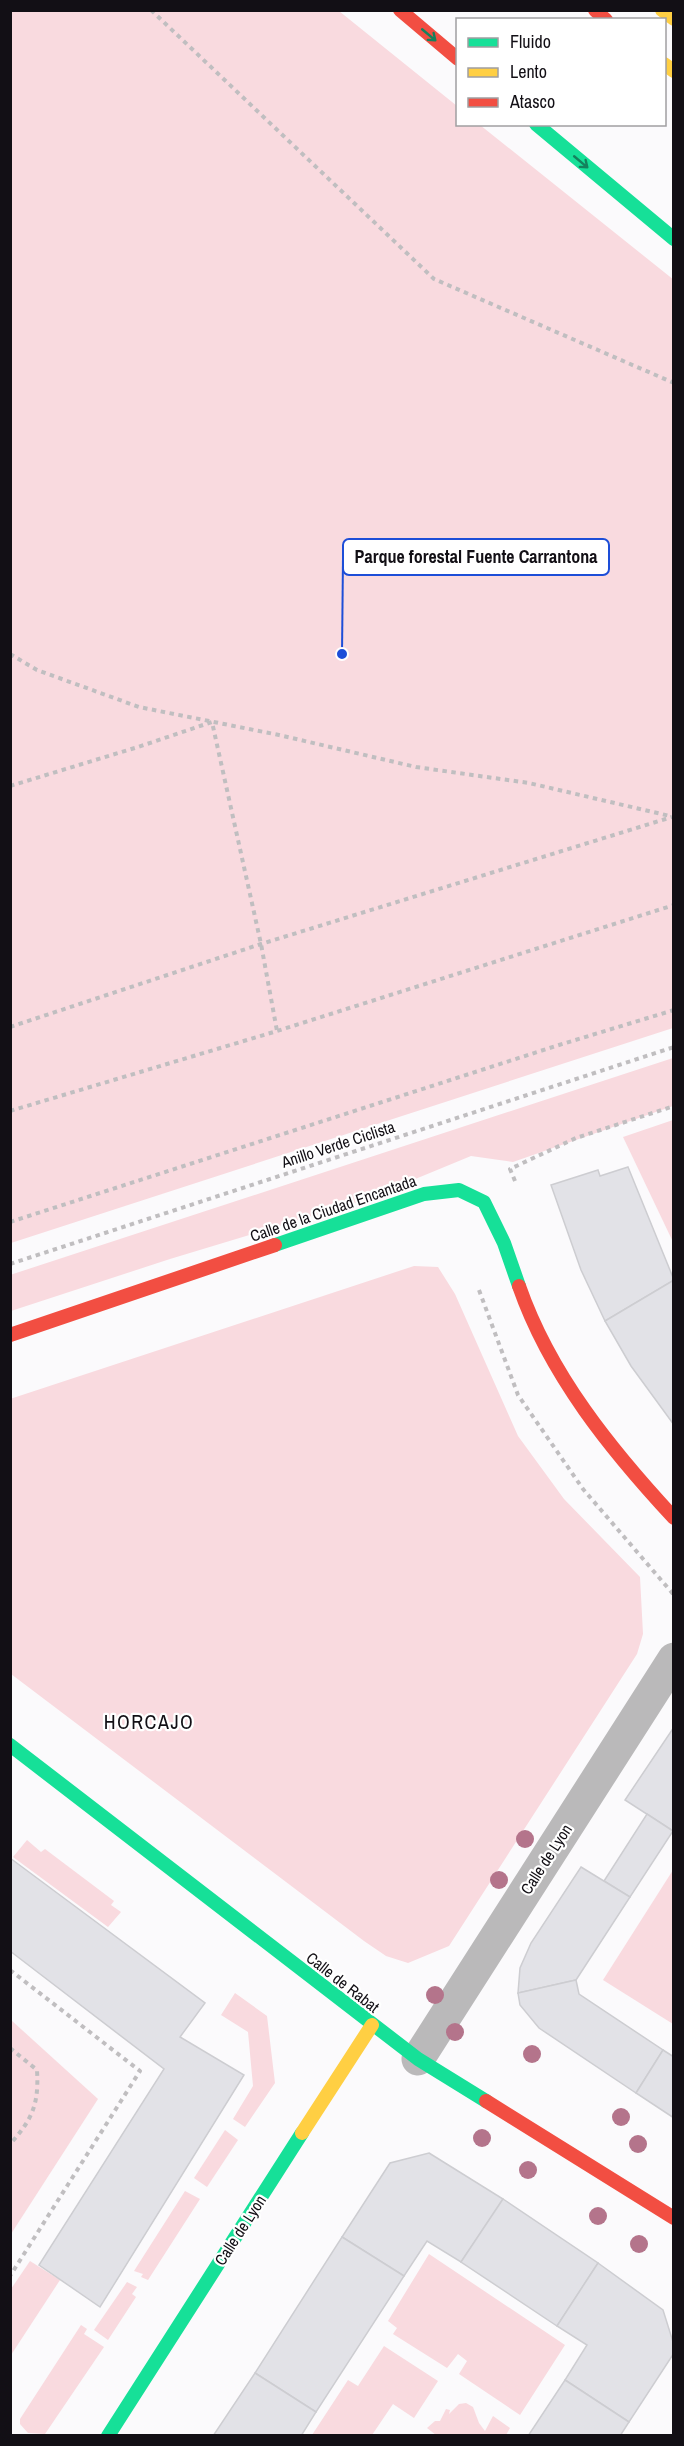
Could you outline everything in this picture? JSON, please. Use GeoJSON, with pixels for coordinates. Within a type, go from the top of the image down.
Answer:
{"type":"FeatureCollection","features":[{"type":"Feature","properties":{"kind":"main road"},"geometry":{"type":"LineString","coordinates":[[400,10],[456,57]]}},
{"type":"Feature","properties":{"kind":"main road"},"geometry":{"type":"LineString","coordinates":[[662,10],[674,19]]}},
{"type":"Feature","properties":{"kind":"main road"},"geometry":{"type":"LineString","coordinates":[[538,126],[674,239]]}},
{"type":"Feature","properties":{"kind":"main road","name":"Calle de la Ciudad Encantada"},"geometry":{"type":"LineString","coordinates":[[10,1335],[424,1194],[459,1190],[484,1202],[504,1243],[522,1295],[542,1341],[584,1410],[634,1475],[674,1518]]}},
{"type":"Feature","properties":{"kind":"main road","name":"Calle de Rabat"},"geometry":{"type":"LineString","coordinates":[[10,1745],[418,2059],[674,2218]]}},
{"type":"Feature","properties":{"kind":"main road","name":"Calle de Lyon"},"geometry":{"type":"LineString","coordinates":[[108,2436],[372,2025]]}},
{"type":"Feature","properties":{"kind":"street","name":"Calle de Lyon"},"geometry":{"type":"LineString","coordinates":[[418,2059],[674,1659]]}},
{"type":"Feature","properties":{"kind":"path"},"geometry":{"type":"LineString","coordinates":[[151,10],[434,279],[674,383]]}},
{"type":"Feature","properties":{"kind":"path"},"geometry":{"type":"LineString","coordinates":[[10,654],[37,670],[139,707],[416,767],[529,783],[673,817]]}},
{"type":"Feature","properties":{"kind":"path"},"geometry":{"type":"LineString","coordinates":[[10,786],[212,722]]}},
{"type":"Feature","properties":{"kind":"path"},"geometry":{"type":"LineString","coordinates":[[212,722],[261,944],[277,1031]]}},
{"type":"Feature","properties":{"kind":"path"},"geometry":{"type":"LineString","coordinates":[[10,1027],[261,944],[673,817]]}},
{"type":"Feature","properties":{"kind":"path"},"geometry":{"type":"LineString","coordinates":[[10,1111],[277,1031],[674,905]]}},
{"type":"Feature","properties":{"kind":"path"},"geometry":{"type":"LineString","coordinates":[[10,1222],[558,1045],[674,1010]]}},
{"type":"Feature","properties":{"kind":"path","name":"Anillo Verde Ciclista"},"geometry":{"type":"LineString","coordinates":[[10,1264],[674,1047]]}},
{"type":"Feature","properties":{"kind":"path"},"geometry":{"type":"LineString","coordinates":[[518,1190],[510,1169],[576,1138],[674,1106]]}},
{"type":"Feature","properties":{"kind":"path"},"geometry":{"type":"LineString","coordinates":[[10,1970],[140,2071],[10,2276]]}},
{"type":"Feature","properties":{"kind":"path"},"geometry":{"type":"LineString","coordinates":[[10,2048],[37,2070],[38,2093],[27,2126],[10,2144]]}},
{"type":"Feature","properties":{"kind":"shaded area"},"geometry":{"type":"Polygon","coordinates":[[[10,11],[339,11],[456,105],[456,126],[481,126],[674,280],[673,1028],[11,1243],[10,11]]]}},
{"type":"Feature","properties":{"kind":"shaded area"},"geometry":{"type":"Polygon","coordinates":[[[673,1058],[673,1106],[513,1162],[471,1156],[362,1201],[170,1259],[11,1311],[10,1275],[673,1058]]]}},
{"type":"Feature","properties":{"kind":"shaded area"},"geometry":{"type":"Polygon","coordinates":[[[674,1120],[673,1242],[623,1137],[674,1120]]]}},
{"type":"Feature","properties":{"kind":"shaded area"},"geometry":{"type":"Polygon","coordinates":[[[414,1266],[438,1267],[455,1294],[518,1436],[564,1499],[640,1577],[643,1634],[637,1654],[449,1946],[408,1963],[386,1956],[364,1941],[11,1674],[10,1399],[414,1266]]]}},
{"type":"Feature","properties":{"kind":"shaded area"},"geometry":{"type":"Polygon","coordinates":[[[27,1840],[41,1852],[45,1849],[114,1901],[111,1905],[121,1912],[108,1927],[13,1857],[27,1840]]]}},
{"type":"Feature","properties":{"kind":"shaded area"},"geometry":{"type":"Polygon","coordinates":[[[673,1870],[673,2024],[603,1980],[673,1870]]]}},
{"type":"Feature","properties":{"kind":"shaded area"},"geometry":{"type":"Polygon","coordinates":[[[235,1993],[267,2016],[275,2083],[245,2127],[233,2119],[253,2086],[248,2032],[221,2015],[235,1993]]]}},
{"type":"Feature","properties":{"kind":"shaded area"},"geometry":{"type":"Polygon","coordinates":[[[11,2020],[98,2099],[11,2234],[11,2020]]]}},
{"type":"Feature","properties":{"kind":"shaded area"},"geometry":{"type":"Polygon","coordinates":[[[225,2130],[238,2140],[207,2187],[194,2178],[225,2130]]]}},
{"type":"Feature","properties":{"kind":"shaded area"},"geometry":{"type":"Polygon","coordinates":[[[185,2191],[200,2199],[148,2280],[141,2277],[143,2274],[134,2271],[185,2191]]]}},
{"type":"Feature","properties":{"kind":"shaded area"},"geometry":{"type":"Polygon","coordinates":[[[429,2254],[565,2345],[520,2415],[459,2374],[467,2361],[458,2354],[447,2368],[393,2334],[397,2328],[388,2321],[429,2254]]]}},
{"type":"Feature","properties":{"kind":"shaded area"},"geometry":{"type":"Polygon","coordinates":[[[30,2261],[60,2280],[11,2355],[11,2289],[30,2261]]]}},
{"type":"Feature","properties":{"kind":"shaded area"},"geometry":{"type":"Polygon","coordinates":[[[127,2282],[137,2287],[132,2294],[136,2297],[108,2340],[94,2330],[127,2282]]]}},
{"type":"Feature","properties":{"kind":"shaded area"},"geometry":{"type":"Polygon","coordinates":[[[81,2325],[87,2329],[84,2334],[104,2347],[45,2434],[28,2433],[20,2424],[20,2419],[81,2325]]]}},
{"type":"Feature","properties":{"kind":"shaded area"},"geometry":{"type":"Polygon","coordinates":[[[384,2346],[438,2381],[414,2418],[393,2404],[372,2435],[312,2435],[348,2380],[358,2386],[384,2346]]]}},
{"type":"Feature","properties":{"kind":"shaded area"},"geometry":{"type":"Polygon","coordinates":[[[466,2403],[473,2407],[485,2431],[493,2416],[510,2428],[506,2435],[436,2435],[427,2428],[435,2421],[440,2421],[446,2409],[450,2410],[449,2414],[459,2404],[466,2403]]]}},
{"type":"Feature","properties":{"kind":"building"},"geometry":{"type":"Polygon","coordinates":[[[628,1167],[674,1280],[605,1321],[581,1270],[551,1185],[598,1170],[600,1176],[628,1167]]]}},
{"type":"Feature","properties":{"kind":"building"},"geometry":{"type":"Polygon","coordinates":[[[674,1280],[674,1425],[631,1366],[605,1321],[674,1280]]]}},
{"type":"Feature","properties":{"kind":"building"},"geometry":{"type":"Polygon","coordinates":[[[674,1727],[674,1830],[673,1831],[625,1800],[674,1727]]]}},
{"type":"Feature","properties":{"kind":"building"},"geometry":{"type":"Polygon","coordinates":[[[647,1814],[673,1831],[630,1897],[604,1881],[647,1814]]]}},
{"type":"Feature","properties":{"kind":"building"},"geometry":{"type":"Polygon","coordinates":[[[10,1858],[205,2003],[180,2037],[244,2075],[100,2307],[39,2265],[164,2069],[10,1951],[10,1858]]]}},
{"type":"Feature","properties":{"kind":"building"},"geometry":{"type":"Polygon","coordinates":[[[581,1867],[630,1897],[576,1980],[518,1993],[520,1968],[531,1943],[581,1867]]]}},
{"type":"Feature","properties":{"kind":"building"},"geometry":{"type":"Polygon","coordinates":[[[576,1980],[579,1994],[663,2050],[636,2093],[539,2028],[520,2005],[518,1993],[576,1980]]]}},
{"type":"Feature","properties":{"kind":"building"},"geometry":{"type":"Polygon","coordinates":[[[663,2050],[674,2057],[674,2118],[636,2093],[663,2050]]]}},
{"type":"Feature","properties":{"kind":"building"},"geometry":{"type":"Polygon","coordinates":[[[429,2153],[503,2199],[461,2262],[427,2241],[404,2276],[342,2237],[390,2163],[429,2153]]]}},
{"type":"Feature","properties":{"kind":"building"},"geometry":{"type":"Polygon","coordinates":[[[503,2199],[598,2263],[557,2326],[461,2262],[503,2199]]]}},
{"type":"Feature","properties":{"kind":"building"},"geometry":{"type":"Polygon","coordinates":[[[342,2237],[404,2276],[316,2412],[255,2373],[342,2237]]]}},
{"type":"Feature","properties":{"kind":"building"},"geometry":{"type":"Polygon","coordinates":[[[598,2263],[663,2310],[674,2345],[674,2353],[629,2422],[565,2380],[587,2345],[557,2326],[598,2263]]]}},
{"type":"Feature","properties":{"kind":"building"},"geometry":{"type":"Polygon","coordinates":[[[255,2373],[316,2412],[301,2436],[213,2436],[255,2373]]]}},
{"type":"Feature","properties":{"kind":"building"},"geometry":{"type":"Polygon","coordinates":[[[565,2380],[629,2422],[620,2436],[528,2436],[565,2380]]]}},
{"type":"Feature","properties":{"kind":"traffic: fast"},"geometry":{"type":"LineString","coordinates":[[538,126],[674,239]]}},
{"type":"Feature","properties":{"kind":"traffic: fast"},"geometry":{"type":"LineString","coordinates":[[275,1245],[424,1194],[459,1190],[484,1202],[504,1243],[519,1286]]}},
{"type":"Feature","properties":{"kind":"traffic: fast"},"geometry":{"type":"LineString","coordinates":[[10,1745],[418,2059],[486,2101]]}},
{"type":"Feature","properties":{"kind":"traffic: fast"},"geometry":{"type":"LineString","coordinates":[[108,2436],[302,2133]]}},
{"type":"Feature","properties":{"kind":"traffic: slow"},"geometry":{"type":"LineString","coordinates":[[662,10],[674,19]]}},
{"type":"Feature","properties":{"kind":"traffic: slow"},"geometry":{"type":"LineString","coordinates":[[666,65],[674,71]]}},
{"type":"Feature","properties":{"kind":"traffic: slow"},"geometry":{"type":"LineString","coordinates":[[302,2133],[372,2025]]}},
{"type":"Feature","properties":{"kind":"traffic: jam"},"geometry":{"type":"LineString","coordinates":[[400,10],[456,57]]}},
{"type":"Feature","properties":{"kind":"traffic: jam"},"geometry":{"type":"LineString","coordinates":[[595,10],[604,18]]}},
{"type":"Feature","properties":{"kind":"traffic: jam"},"geometry":{"type":"LineString","coordinates":[[10,1335],[275,1245]]}},
{"type":"Feature","properties":{"kind":"traffic: jam"},"geometry":{"type":"LineString","coordinates":[[519,1286],[547,1350],[584,1410],[628,1466],[674,1518]]}},
{"type":"Feature","properties":{"kind":"traffic: jam"},"geometry":{"type":"LineString","coordinates":[[486,2101],[674,2218]]}},
{"type":"Feature","properties":{"kind":"place","name":"Parque forestal Fuente Carrantona"},"geometry":{"type":"Point","coordinates":[342,654]}},
{"type":"Feature","properties":{"kind":"district","name":"HORCAJO"},"geometry":{"type":"Point","coordinates":[149,1721]}}]}
